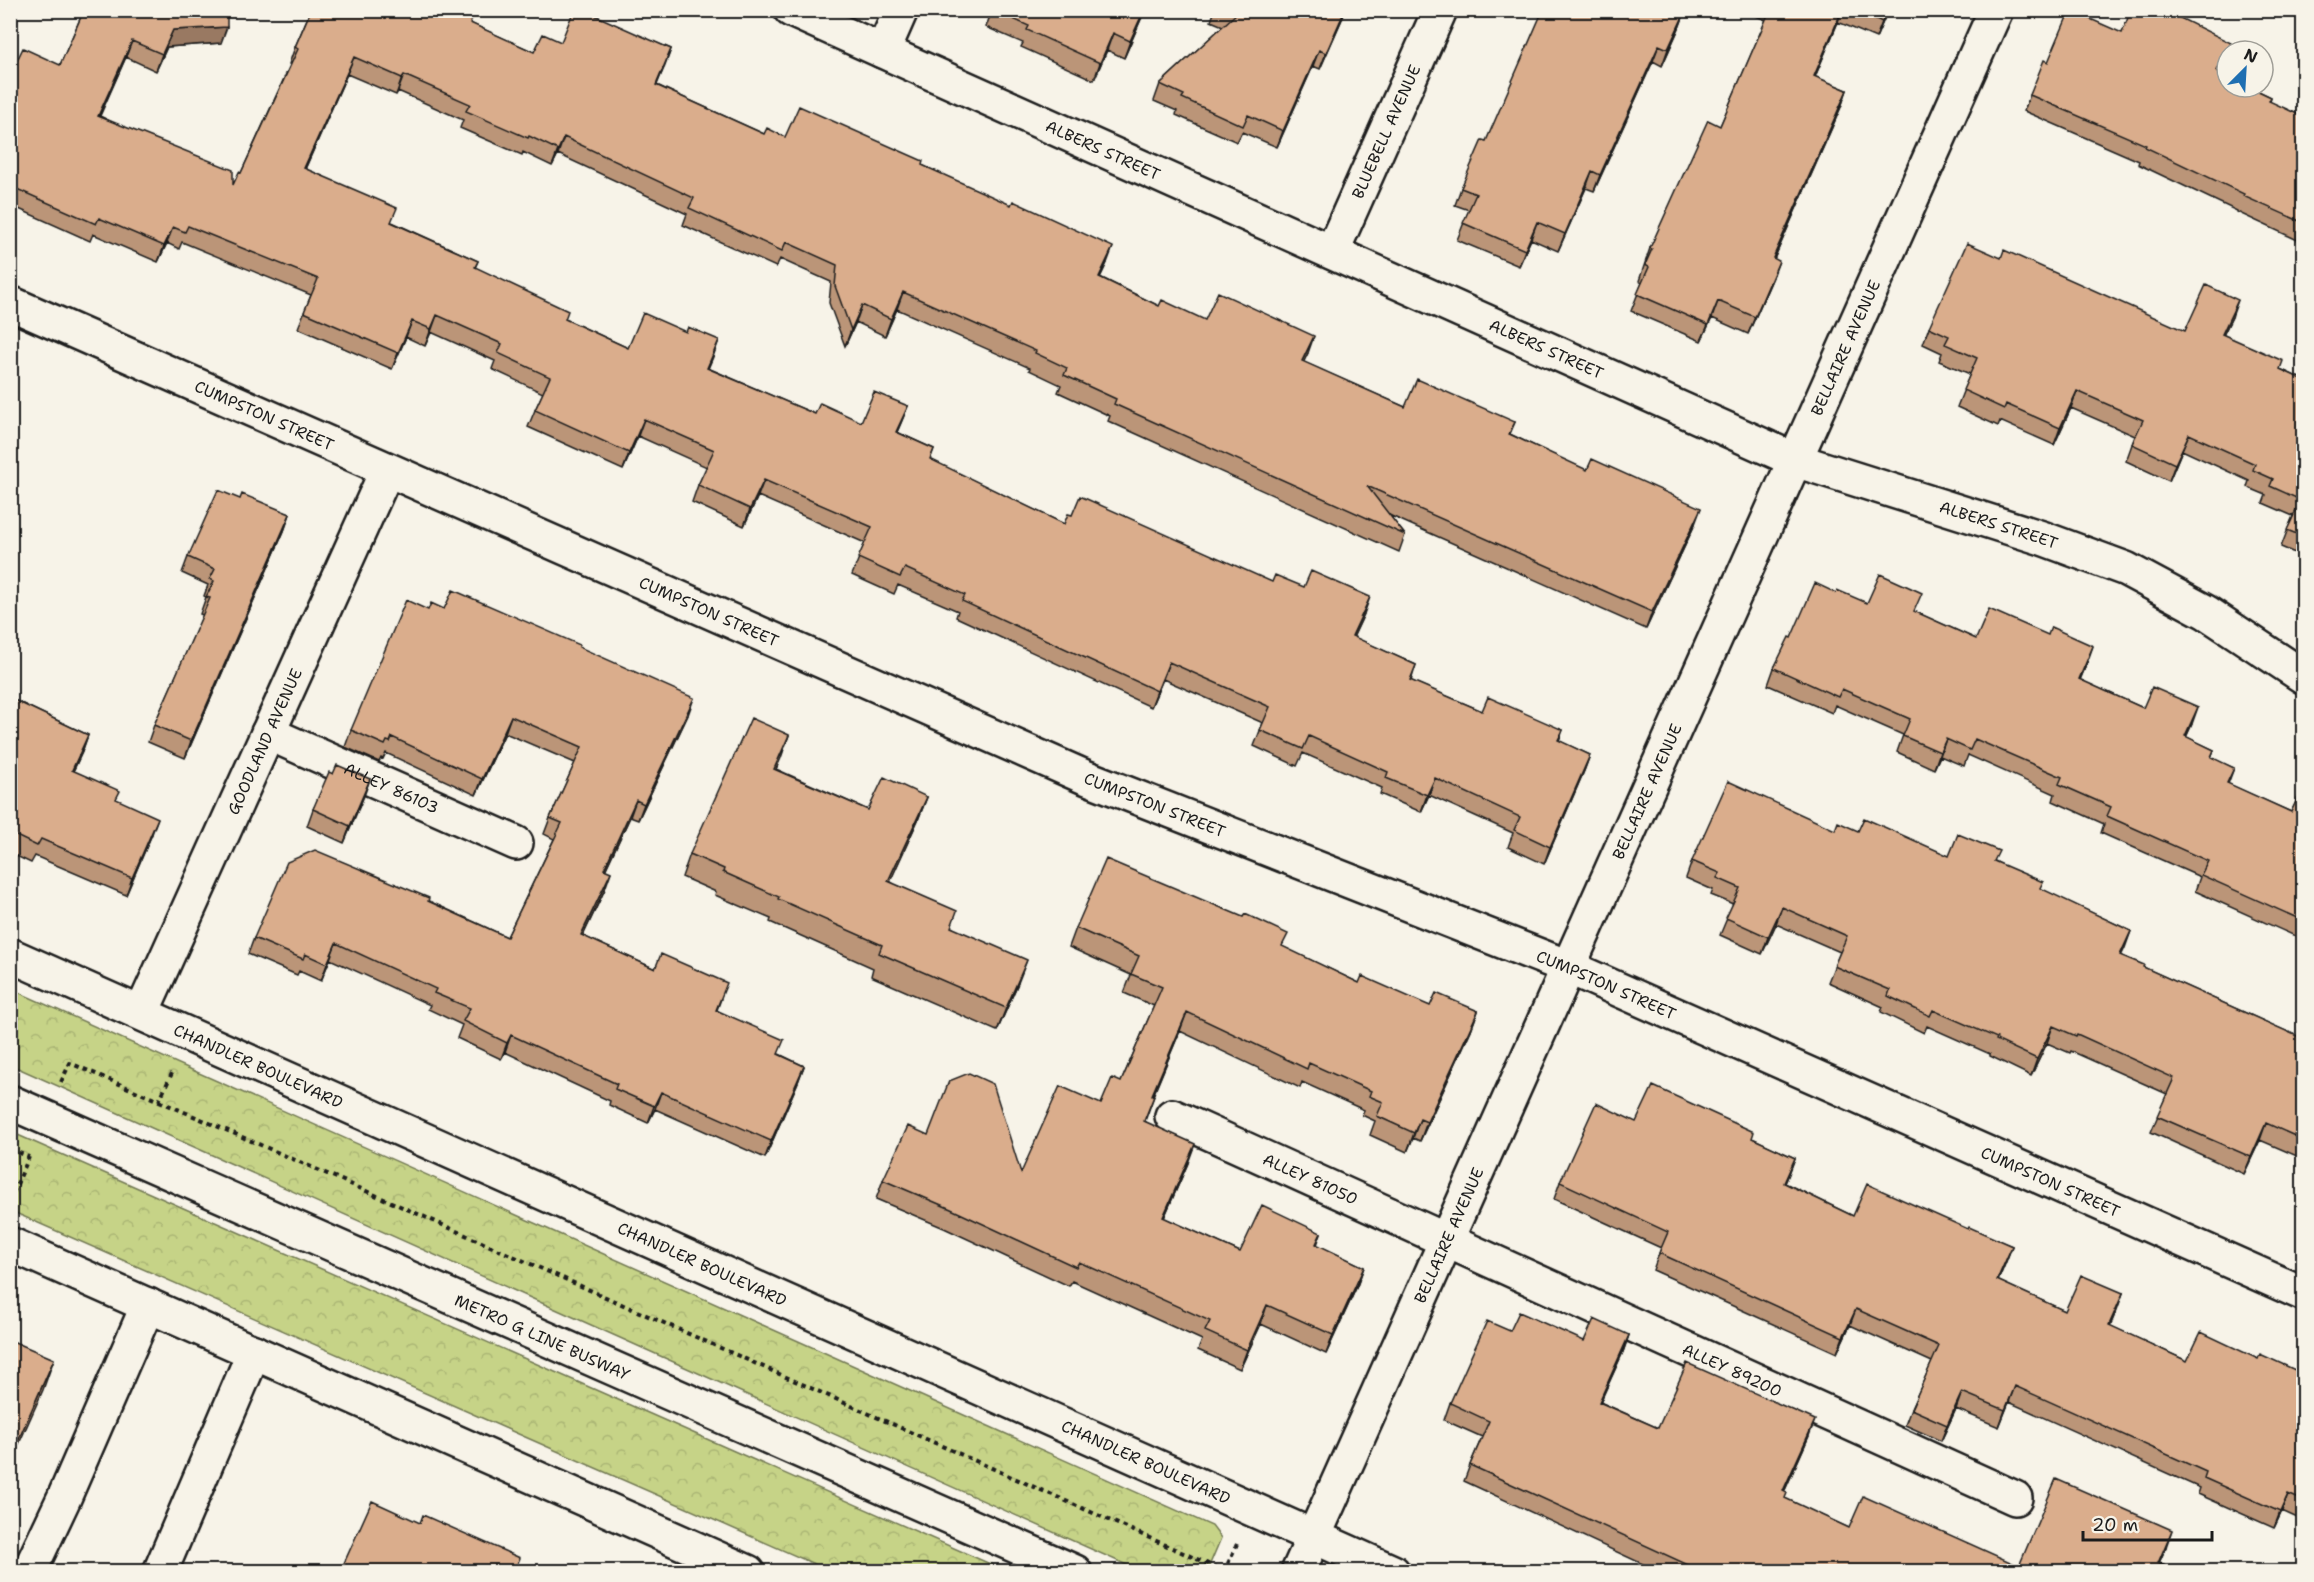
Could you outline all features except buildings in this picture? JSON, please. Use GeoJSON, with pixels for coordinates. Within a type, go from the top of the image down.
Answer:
{"type":"FeatureCollection","features":[{"type":"Feature","properties":{"kind":"street","name":"ALBERS STREET"},"geometry":{"type":"LineString","coordinates":[[791,10],[1795,460],[2042,538],[2126,569],[2206,612],[2304,677]]}},
{"type":"Feature","properties":{"kind":"street"},"geometry":{"type":"LineString","coordinates":[[883,51],[901,10]]}},
{"type":"Feature","properties":{"kind":"street","name":"BLUEBELL AVENUE"},"geometry":{"type":"LineString","coordinates":[[1332,252],[1440,10]]}},
{"type":"Feature","properties":{"kind":"street","name":"BELLAIRE AVENUE"},"geometry":{"type":"LineString","coordinates":[[1298,1572],[1448,1241],[1568,967],[1996,10]]}},
{"type":"Feature","properties":{"kind":"street","name":"CUMPSTON STREET"},"geometry":{"type":"LineString","coordinates":[[10,303],[1085,777],[1568,967],[2304,1294]]}},
{"type":"Feature","properties":{"kind":"street","name":"GOODLAND AVENUE"},"geometry":{"type":"LineString","coordinates":[[142,1012],[387,470]]}},
{"type":"Feature","properties":{"kind":"street","name":"ALLEY 86103"},"geometry":{"type":"LineString","coordinates":[[268,733],[516,843]]}},
{"type":"Feature","properties":{"kind":"street","name":"CHANDLER BOULEVARD"},"geometry":{"type":"LineString","coordinates":[[10,955],[1393,1572]]}},
{"type":"Feature","properties":{"kind":"street","name":"METRO G LINE BUSWAY"},"geometry":{"type":"LineString","coordinates":[[10,1102],[1075,1572]]}},
{"type":"Feature","properties":{"kind":"street","name":"ALLEY 81050"},"geometry":{"type":"LineString","coordinates":[[1173,1116],[1448,1241]]}},
{"type":"Feature","properties":{"kind":"street","name":"ALLEY 89200"},"geometry":{"type":"LineString","coordinates":[[1448,1241],[2015,1498]]}},
{"type":"Feature","properties":{"kind":"street"},"geometry":{"type":"LineString","coordinates":[[10,1244],[748,1572]]}},
{"type":"Feature","properties":{"kind":"street"},"geometry":{"type":"LineString","coordinates":[[29,1572],[64,1498],[148,1305]]}},
{"type":"Feature","properties":{"kind":"street"},"geometry":{"type":"LineString","coordinates":[[160,1572],[254,1352]]}},
{"type":"Feature","properties":{"kind":"path"},"geometry":{"type":"LineString","coordinates":[[159,1101],[177,1062]]}},
{"type":"Feature","properties":{"kind":"path"},"geometry":{"type":"LineString","coordinates":[[57,1091],[70,1063],[339,1179],[1224,1571],[1240,1538]]}},
{"type":"Feature","properties":{"kind":"path"},"geometry":{"type":"LineString","coordinates":[[11,1194],[29,1157]]}},
{"type":"Feature","properties":{"kind":"green space"},"geometry":{"type":"Polygon","coordinates":[[[11,989],[1212,1526],[1221,1538],[1207,1571],[1140,1571],[11,1065],[11,989]]]}},
{"type":"Feature","properties":{"kind":"green space"},"geometry":{"type":"Polygon","coordinates":[[[11,1132],[1006,1571],[830,1571],[11,1211],[11,1132]]]}}]}
